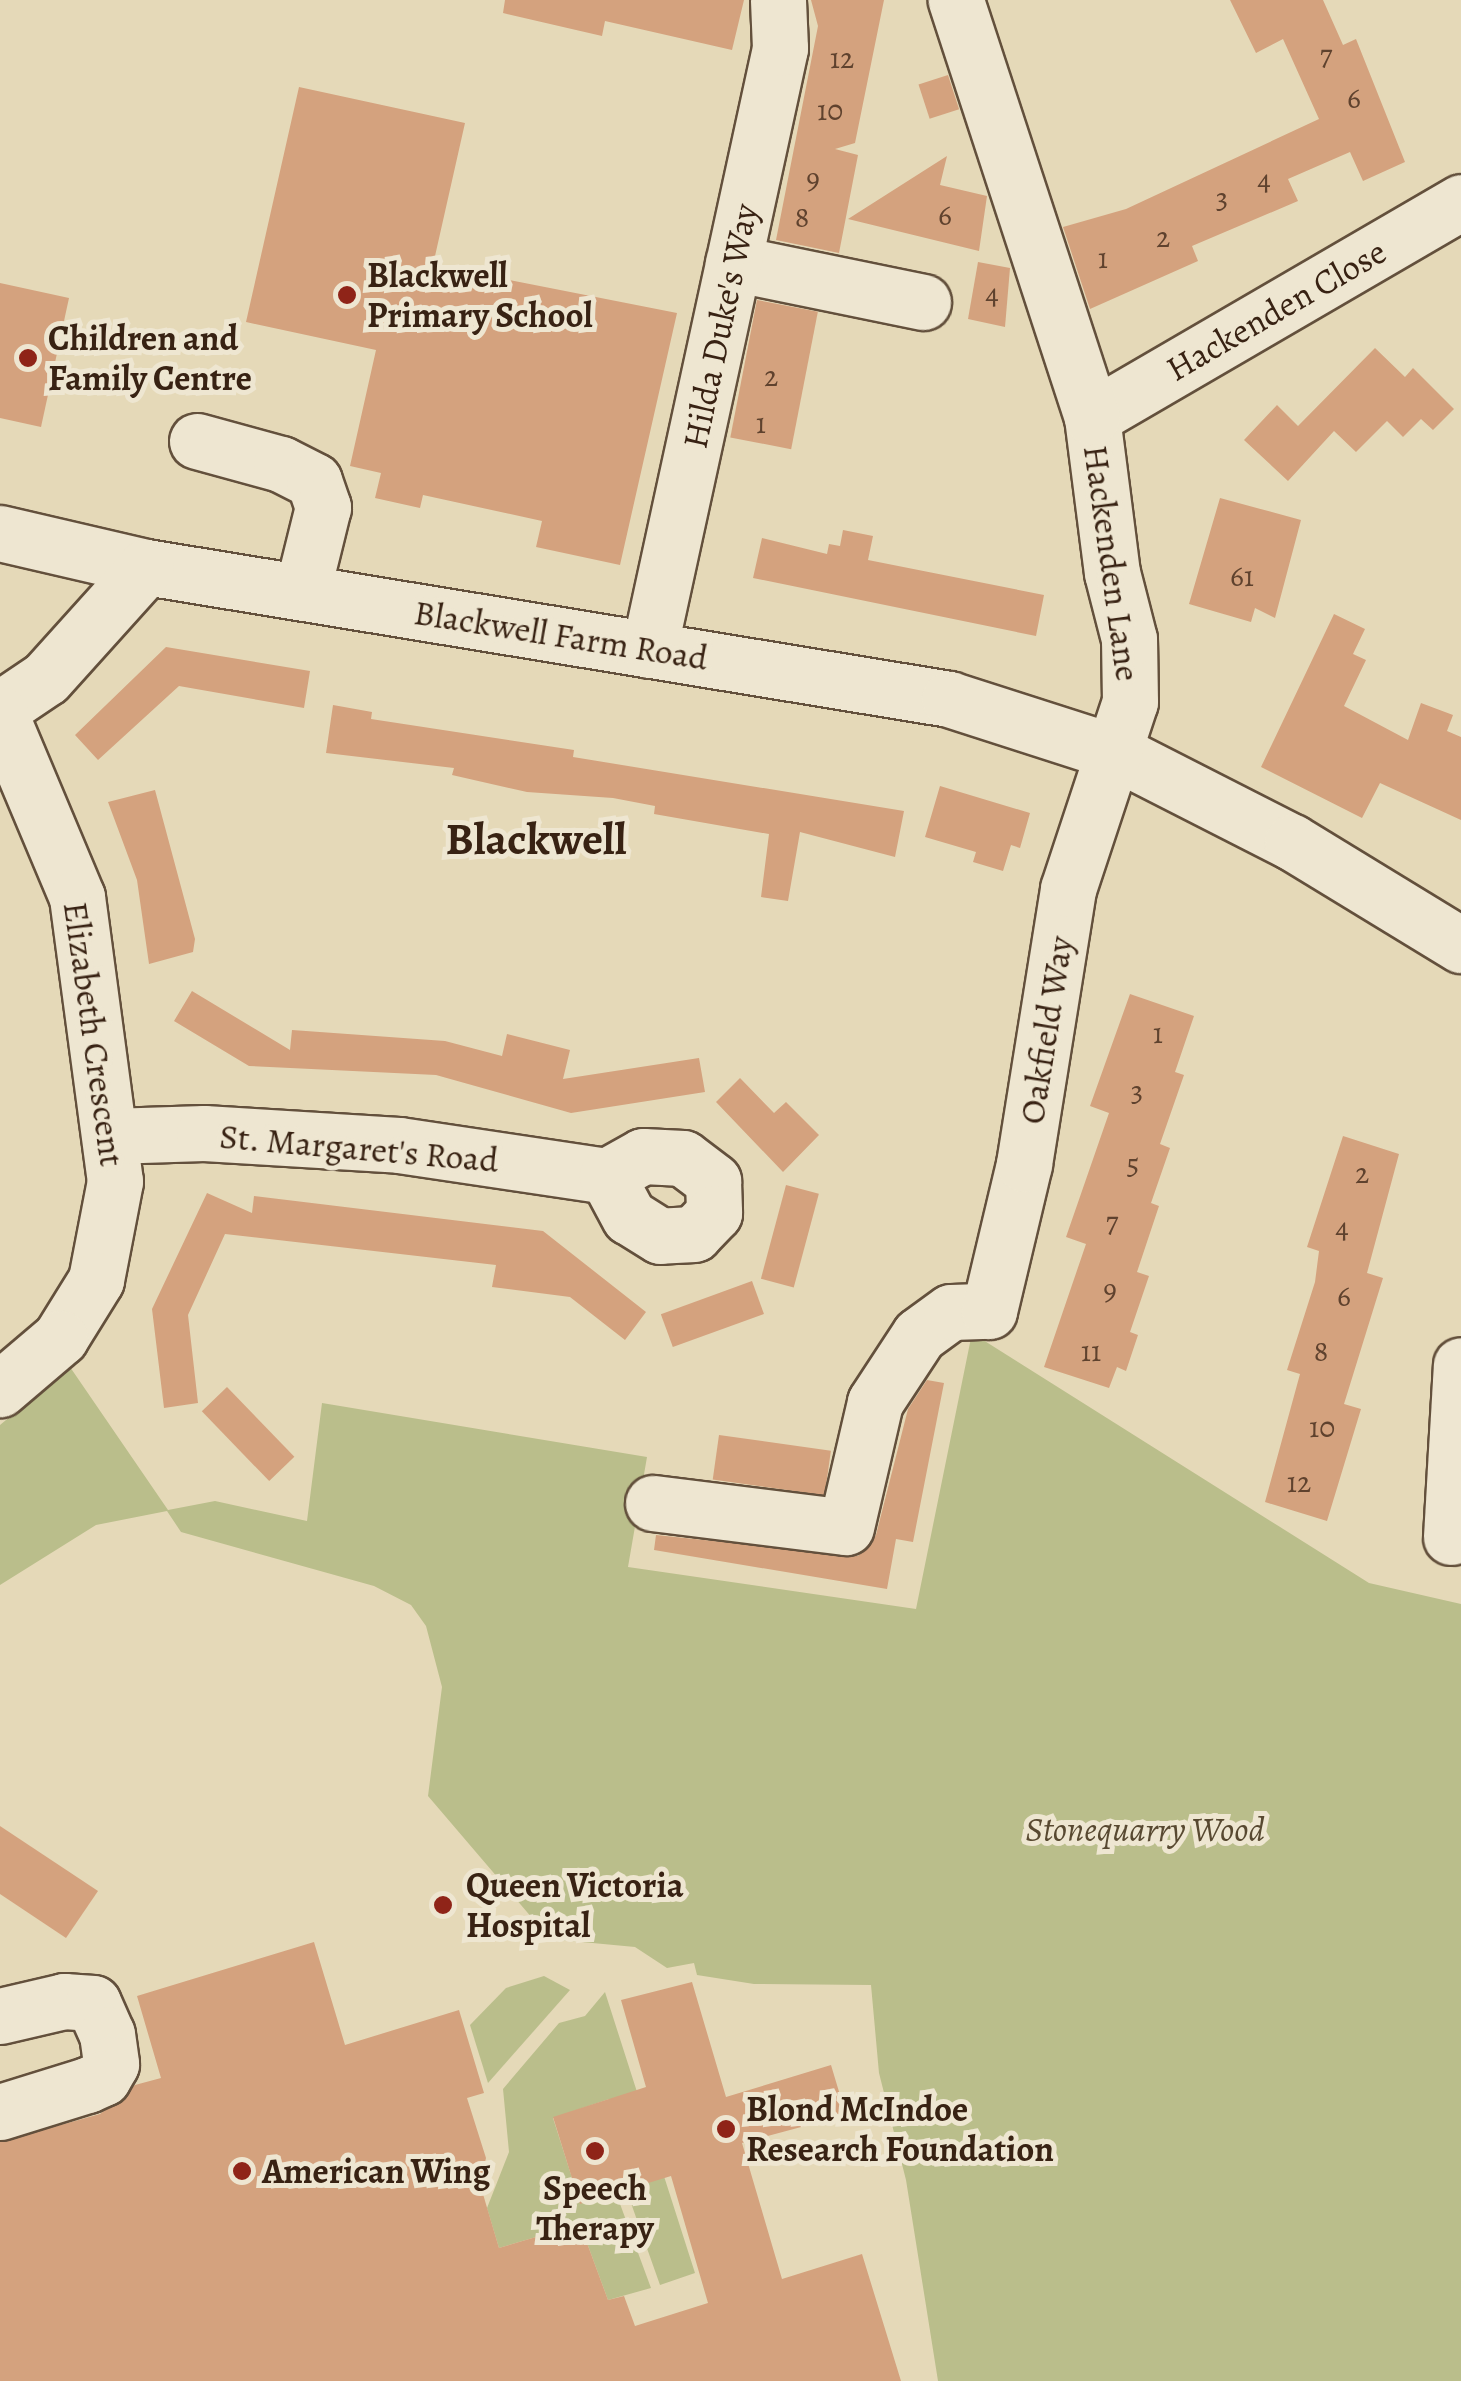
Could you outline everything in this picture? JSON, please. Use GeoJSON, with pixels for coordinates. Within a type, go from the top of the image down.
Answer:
{"type":"FeatureCollection","features":[{"type":"Feature","properties":{"kind":"street","name":"Hilda Duke's Way"},"geometry":{"type":"LineString","coordinates":[[649,650],[780,48],[778,0]]}},
{"type":"Feature","properties":{"kind":"street","name":"Hackenden Lane"},"geometry":{"type":"LineString","coordinates":[[956,0],[1092,417],[1112,573],[1129,640],[1130,702],[1118,753]]}},
{"type":"Feature","properties":{"kind":"street","name":"Hackenden Close"},"geometry":{"type":"LineString","coordinates":[[1092,417],[1461,202]]}},
{"type":"Feature","properties":{"kind":"street"},"geometry":{"type":"LineString","coordinates":[[734,263],[923,302]]}},
{"type":"Feature","properties":{"kind":"street"},"geometry":{"type":"LineString","coordinates":[[197,441],[282,464],[314,480],[323,507],[302,592]]}},
{"type":"Feature","properties":{"kind":"street","name":"Blackwell Farm Road"},"geometry":{"type":"LineString","coordinates":[[0,532],[146,567],[948,699],[1118,753]]}},
{"type":"Feature","properties":{"kind":"street","name":"Elizabeth Crescent"},"geometry":{"type":"LineString","coordinates":[[0,1389],[60,1338],[96,1280],[115,1181],[78,896],[0,711],[46,678],[146,567]]}},
{"type":"Feature","properties":{"kind":"street"},"geometry":{"type":"LineString","coordinates":[[1118,753],[1292,842],[1461,945]]}},
{"type":"Feature","properties":{"kind":"street","name":"Oakfield Way"},"geometry":{"type":"LineString","coordinates":[[653,1503],[846,1528],[875,1402],[919,1334],[951,1312],[989,1311],[1024,1164],[1068,889],[1090,812],[1118,753]]}},
{"type":"Feature","properties":{"kind":"street","name":"St. Margaret's Road"},"geometry":{"type":"LineString","coordinates":[[110,1136],[204,1133],[399,1145],[607,1176]]}},
{"type":"Feature","properties":{"kind":"street"},"geometry":{"type":"LineString","coordinates":[[1451,1537],[1461,1365]]}},
{"type":"Feature","properties":{"kind":"street"},"geometry":{"type":"LineString","coordinates":[[0,2016],[64,2001],[92,2004],[110,2064],[103,2078],[87,2085],[0,2112]]}},
{"type":"Feature","properties":{"kind":"green space","name":"Stonequarry Wood"},"geometry":{"type":"Polygon","coordinates":[[[972,1333],[1369,1583],[1461,1604],[1461,2381],[938,2381],[906,2180],[879,2073],[871,1985],[754,1984],[697,1975],[694,1963],[667,1968],[635,1947],[550,1939],[428,1796],[442,1687],[426,1626],[411,1605],[374,1586],[181,1532],[167,1511],[96,1525],[0,1585],[0,1425],[70,1367],[168,1510],[215,1501],[307,1521],[322,1403],[647,1457],[628,1567],[916,1609],[972,1333]]]}},
{"type":"Feature","properties":{"kind":"green space"},"geometry":{"type":"Polygon","coordinates":[[[544,1976],[570,1990],[488,2083],[470,2025],[506,1988],[544,1976]]]}},
{"type":"Feature","properties":{"kind":"green space"},"geometry":{"type":"Polygon","coordinates":[[[605,1992],[695,2273],[660,2285],[626,2189],[609,2099],[553,2118],[580,2203],[616,2193],[651,2288],[608,2300],[580,2224],[499,2248],[487,2208],[509,2152],[503,2089],[559,2023],[585,2016],[605,1992]]]}},
{"type":"Feature","properties":{"kind":"building"},"geometry":{"type":"Polygon","coordinates":[[[505,0],[744,0],[732,50],[605,21],[602,36],[503,13],[505,0]]]}},
{"type":"Feature","properties":{"kind":"building"},"geometry":{"type":"Polygon","coordinates":[[[811,0],[884,0],[855,143],[835,149],[858,155],[839,253],[776,240],[818,26],[811,0]]]}},
{"type":"Feature","properties":{"kind":"building"},"geometry":{"type":"Polygon","coordinates":[[[1230,0],[1323,0],[1343,45],[1356,39],[1405,162],[1363,181],[1350,152],[1288,179],[1298,201],[1192,246],[1198,261],[1090,309],[1063,227],[1126,209],[1319,119],[1283,39],[1256,53],[1230,0]]]}},
{"type":"Feature","properties":{"kind":"building"},"geometry":{"type":"Polygon","coordinates":[[[948,75],[959,109],[930,119],[919,85],[948,75]]]}},
{"type":"Feature","properties":{"kind":"building"},"geometry":{"type":"Polygon","coordinates":[[[299,87],[465,123],[433,265],[677,313],[620,565],[536,547],[542,521],[423,495],[420,508],[375,498],[381,473],[350,466],[376,350],[246,322],[299,87]]]}},
{"type":"Feature","properties":{"kind":"building"},"geometry":{"type":"Polygon","coordinates":[[[947,156],[940,185],[987,196],[979,251],[848,219],[947,156]]]}},
{"type":"Feature","properties":{"kind":"building"},"geometry":{"type":"Polygon","coordinates":[[[978,262],[1010,268],[1005,327],[968,319],[978,262]]]}},
{"type":"Feature","properties":{"kind":"building","name":"Children and Family Centre"},"geometry":{"type":"Polygon","coordinates":[[[0,283],[69,298],[41,427],[0,418],[0,283]]]}},
{"type":"Feature","properties":{"kind":"building"},"geometry":{"type":"Polygon","coordinates":[[[757,300],[818,312],[791,449],[730,437],[757,300]]]}},
{"type":"Feature","properties":{"kind":"building"},"geometry":{"type":"Polygon","coordinates":[[[1375,348],[1405,377],[1413,368],[1454,409],[1433,430],[1421,419],[1403,437],[1387,421],[1356,452],[1334,431],[1288,481],[1244,440],[1277,405],[1298,426],[1375,348]]]}},
{"type":"Feature","properties":{"kind":"building"},"geometry":{"type":"Polygon","coordinates":[[[1220,498],[1301,520],[1275,618],[1255,608],[1251,622],[1189,604],[1220,498]]]}},
{"type":"Feature","properties":{"kind":"building"},"geometry":{"type":"Polygon","coordinates":[[[843,530],[873,536],[868,560],[1044,595],[1036,636],[753,578],[762,538],[827,554],[829,544],[840,546],[843,530]]]}},
{"type":"Feature","properties":{"kind":"building"},"geometry":{"type":"Polygon","coordinates":[[[1334,614],[1365,629],[1353,654],[1366,660],[1344,706],[1408,740],[1421,703],[1453,715],[1447,731],[1461,737],[1461,820],[1380,783],[1362,818],[1261,767],[1334,614]]]}},
{"type":"Feature","properties":{"kind":"building"},"geometry":{"type":"Polygon","coordinates":[[[166,647],[310,671],[304,708],[179,686],[98,760],[75,735],[166,647]]]}},
{"type":"Feature","properties":{"kind":"building"},"geometry":{"type":"Polygon","coordinates":[[[333,705],[372,712],[371,719],[574,750],[573,757],[904,811],[895,857],[800,832],[788,901],[761,897],[769,834],[654,814],[655,806],[613,798],[527,792],[452,775],[454,768],[326,753],[333,705]]]}},
{"type":"Feature","properties":{"kind":"building"},"geometry":{"type":"Polygon","coordinates":[[[940,786],[1030,813],[1020,848],[1011,845],[1003,871],[973,862],[976,852],[925,837],[940,786]]]}},
{"type":"Feature","properties":{"kind":"building"},"geometry":{"type":"Polygon","coordinates":[[[155,790],[195,939],[193,952],[149,964],[137,880],[108,802],[155,790]]]}},
{"type":"Feature","properties":{"kind":"building"},"geometry":{"type":"Polygon","coordinates":[[[192,991],[290,1050],[292,1030],[445,1041],[502,1056],[507,1034],[570,1050],[563,1079],[699,1058],[705,1092],[571,1113],[436,1075],[249,1066],[174,1021],[192,991]]]}},
{"type":"Feature","properties":{"kind":"building"},"geometry":{"type":"Polygon","coordinates":[[[1130,994],[1194,1016],[1175,1072],[1184,1075],[1160,1144],[1170,1148],[1151,1203],[1159,1206],[1137,1272],[1149,1276],[1130,1332],[1138,1335],[1126,1371],[1117,1367],[1109,1388],[1044,1367],[1086,1244],[1066,1237],[1109,1113],[1090,1106],[1130,994]]]}},
{"type":"Feature","properties":{"kind":"building"},"geometry":{"type":"Polygon","coordinates":[[[740,1078],[774,1113],[786,1102],[819,1135],[783,1172],[716,1102],[740,1078]]]}},
{"type":"Feature","properties":{"kind":"building"},"geometry":{"type":"Polygon","coordinates":[[[1343,1136],[1399,1154],[1367,1273],[1383,1278],[1344,1404],[1361,1409],[1327,1521],[1265,1502],[1300,1374],[1287,1370],[1315,1282],[1319,1251],[1307,1247],[1343,1136]]]}},
{"type":"Feature","properties":{"kind":"building"},"geometry":{"type":"Polygon","coordinates":[[[786,1185],[819,1194],[794,1287],[761,1279],[786,1185]]]}},
{"type":"Feature","properties":{"kind":"building"},"geometry":{"type":"Polygon","coordinates":[[[207,1193],[252,1213],[254,1196],[543,1231],[646,1312],[625,1340],[570,1297],[492,1287],[496,1265],[225,1234],[188,1315],[198,1403],[164,1408],[152,1309],[207,1193]]]}},
{"type":"Feature","properties":{"kind":"building"},"geometry":{"type":"Polygon","coordinates":[[[752,1281],[764,1314],[673,1347],[661,1314],[752,1281]]]}},
{"type":"Feature","properties":{"kind":"building"},"geometry":{"type":"Polygon","coordinates":[[[927,1380],[944,1383],[913,1542],[896,1539],[887,1589],[654,1550],[656,1535],[858,1556],[876,1535],[908,1409],[927,1380]]]}},
{"type":"Feature","properties":{"kind":"building"},"geometry":{"type":"Polygon","coordinates":[[[227,1387],[294,1457],[269,1481],[202,1411],[227,1387]]]}},
{"type":"Feature","properties":{"kind":"building"},"geometry":{"type":"Polygon","coordinates":[[[719,1435],[831,1451],[825,1495],[713,1480],[719,1435]]]}},
{"type":"Feature","properties":{"kind":"building"},"geometry":{"type":"Polygon","coordinates":[[[0,1826],[98,1891],[66,1938],[0,1894],[0,1826]]]}},
{"type":"Feature","properties":{"kind":"building","name":"American Wing"},"geometry":{"type":"Polygon","coordinates":[[[314,1942],[345,2045],[459,2010],[484,2093],[467,2098],[486,2158],[480,2184],[499,2248],[580,2224],[608,2300],[624,2296],[635,2326],[708,2303],[671,2176],[580,2204],[553,2117],[646,2087],[621,2000],[692,1982],[726,2097],[831,2065],[846,2115],[742,2143],[782,2279],[862,2254],[901,2381],[0,2381],[0,2142],[100,2114],[135,2085],[161,2078],[137,1996],[314,1942]]]}},
{"type":"Feature","properties":{"kind":"place","name":"Blackwell Primary School"},"geometry":{"type":"Point","coordinates":[347,295]}},
{"type":"Feature","properties":{"kind":"place","name":"Children and Family Centre"},"geometry":{"type":"Point","coordinates":[28,358]}},
{"type":"Feature","properties":{"kind":"place","name":"Queen Victoria Hospital"},"geometry":{"type":"Point","coordinates":[443,1905]}},
{"type":"Feature","properties":{"kind":"place","name":"Blond McIndoe Research Foundation"},"geometry":{"type":"Point","coordinates":[726,2129]}},
{"type":"Feature","properties":{"kind":"place","name":"Speech Therapy"},"geometry":{"type":"Point","coordinates":[595,2151]}},
{"type":"Feature","properties":{"kind":"place","name":"American Wing"},"geometry":{"type":"Point","coordinates":[242,2171]}},
{"type":"Feature","properties":{"kind":"district","name":"Blackwell"},"geometry":{"type":"Point","coordinates":[536,840]}}]}
